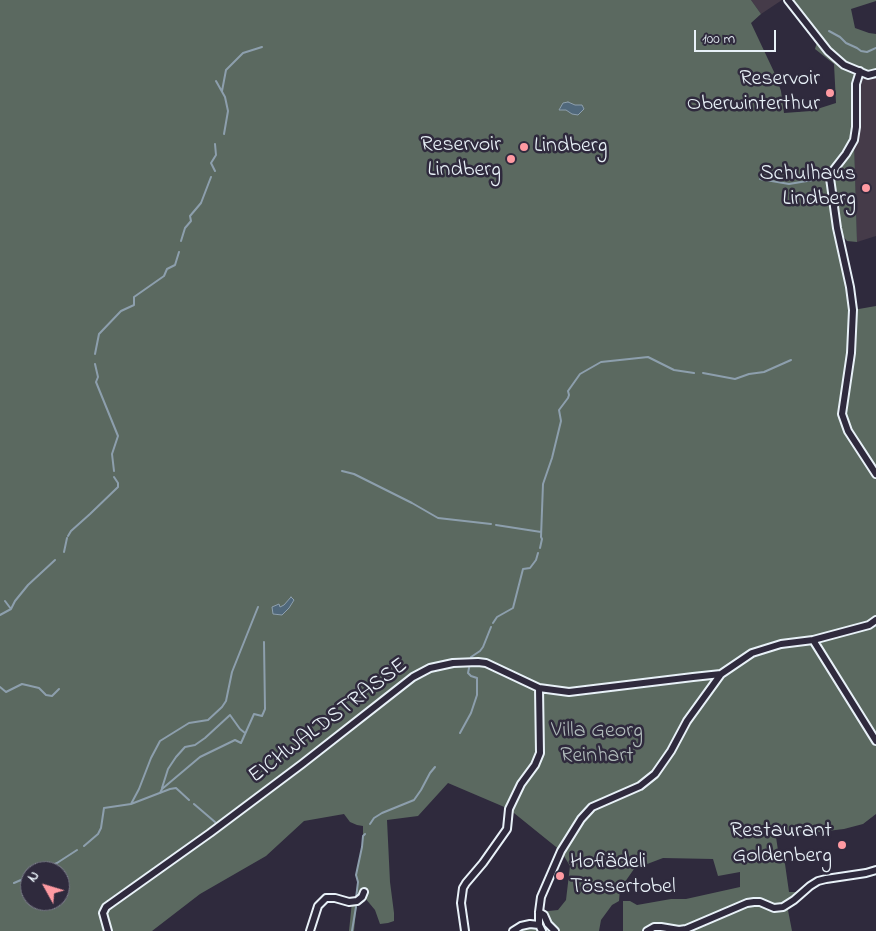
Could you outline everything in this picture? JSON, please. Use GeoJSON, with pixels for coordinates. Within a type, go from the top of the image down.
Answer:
{"type":"FeatureCollection","features":[{"type":"Feature","properties":{"kind":"street"},"geometry":{"type":"LineString","coordinates":[[788,0],[828,51],[844,65],[868,75],[876,73]]}},
{"type":"Feature","properties":{"kind":"street"},"geometry":{"type":"LineString","coordinates":[[860,71],[856,84],[856,127],[854,140],[832,172],[830,178],[837,228],[853,310],[851,352],[842,414],[848,431],[876,474]]}},
{"type":"Feature","properties":{"kind":"street"},"geometry":{"type":"LineString","coordinates":[[513,931],[520,926],[530,924],[540,928],[539,912],[541,897],[561,851],[581,819],[592,807],[640,786],[655,774],[672,751],[687,721],[721,674],[752,652],[781,644],[813,640],[869,625],[876,620]]}},
{"type":"Feature","properties":{"kind":"street"},"geometry":{"type":"LineString","coordinates":[[813,640],[876,741]]}},
{"type":"Feature","properties":{"kind":"street","name":"EICHWALDSTRASSE"},"geometry":{"type":"LineString","coordinates":[[108,931],[104,917],[105,909],[302,764],[414,677],[430,668],[453,663],[486,663],[539,688],[569,692],[721,674]]}},
{"type":"Feature","properties":{"kind":"street"},"geometry":{"type":"LineString","coordinates":[[465,931],[462,903],[463,888],[507,829],[508,809],[535,765],[540,753],[539,688]]}},
{"type":"Feature","properties":{"kind":"street"},"geometry":{"type":"LineString","coordinates":[[647,931],[654,927],[686,930],[747,903],[760,902],[774,908],[783,907],[818,881],[876,870]]}},
{"type":"Feature","properties":{"kind":"street"},"geometry":{"type":"LineString","coordinates":[[310,931],[318,906],[326,898],[335,898],[349,902],[357,901],[364,892]]}},
{"type":"Feature","properties":{"kind":"street"},"geometry":{"type":"LineString","coordinates":[[539,912],[544,915],[548,924],[555,931]]}},
{"type":"Feature","properties":{"kind":"shaded area"},"geometry":{"type":"Polygon","coordinates":[[[751,0],[782,0],[761,14],[751,0]]]}},
{"type":"Feature","properties":{"kind":"shaded area","name":"Schulhaus Lindberg"},"geometry":{"type":"Polygon","coordinates":[[[860,71],[876,73],[876,236],[857,242],[854,140],[860,71]]]}},
{"type":"Feature","properties":{"kind":"green space","name":"Lindberg"},"geometry":{"type":"Polygon","coordinates":[[[0,0],[751,0],[761,14],[751,23],[775,74],[781,91],[784,113],[811,111],[836,103],[834,64],[815,49],[818,38],[790,0],[876,0],[851,9],[855,28],[876,34],[876,73],[860,71],[854,140],[857,242],[847,241],[841,229],[838,228],[853,310],[876,306],[876,814],[863,824],[844,829],[776,837],[779,857],[784,857],[789,892],[803,892],[787,905],[792,931],[623,931],[623,901],[630,901],[637,905],[671,899],[686,899],[740,887],[740,872],[718,876],[713,859],[663,858],[634,869],[620,889],[619,901],[612,905],[601,920],[599,931],[513,931],[539,925],[539,912],[558,910],[566,900],[570,866],[561,851],[509,809],[448,783],[418,816],[387,820],[394,921],[380,924],[375,910],[365,898],[356,898],[358,882],[356,875],[363,841],[363,826],[350,822],[344,814],[304,821],[266,856],[200,894],[152,931],[0,931],[0,0]]]}},
{"type":"Feature","properties":{"kind":"green space"},"geometry":{"type":"Polygon","coordinates":[[[357,901],[354,931],[349,931],[352,902],[357,901]]]}},
{"type":"Feature","properties":{"kind":"water"},"geometry":{"type":"Polygon","coordinates":[[[568,102],[582,105],[584,109],[578,115],[566,110],[559,110],[563,103],[568,102]]]}},
{"type":"Feature","properties":{"kind":"water"},"geometry":{"type":"Polygon","coordinates":[[[291,597],[294,600],[282,615],[273,614],[272,607],[279,604],[280,607],[284,605],[291,597]]]}},
{"type":"Feature","properties":{"kind":"waterway"},"geometry":{"type":"LineString","coordinates":[[829,31],[861,51],[867,52],[876,48]]}},
{"type":"Feature","properties":{"kind":"waterway"},"geometry":{"type":"LineString","coordinates":[[222,91],[226,70],[243,53],[262,47]]}},
{"type":"Feature","properties":{"kind":"waterway"},"geometry":{"type":"LineString","coordinates":[[216,81],[225,97],[228,111],[224,134]]}},
{"type":"Feature","properties":{"kind":"waterway"},"geometry":{"type":"LineString","coordinates":[[215,144],[216,155],[211,163],[215,171]]}},
{"type":"Feature","properties":{"kind":"waterway"},"geometry":{"type":"LineString","coordinates":[[760,179],[789,184],[819,179],[828,172]]}},
{"type":"Feature","properties":{"kind":"waterway"},"geometry":{"type":"LineString","coordinates":[[181,241],[185,228],[191,221],[190,216],[201,203],[211,177]]}},
{"type":"Feature","properties":{"kind":"waterway"},"geometry":{"type":"LineString","coordinates":[[95,354],[99,334],[121,311],[134,305],[134,297],[164,276],[167,269],[175,265],[179,252]]}},
{"type":"Feature","properties":{"kind":"waterway"},"geometry":{"type":"LineString","coordinates":[[540,548],[542,539],[543,484],[552,458],[561,421],[559,410],[568,398],[568,391],[580,374],[601,362],[648,357],[674,370],[694,373]]}},
{"type":"Feature","properties":{"kind":"waterway"},"geometry":{"type":"LineString","coordinates":[[703,373],[735,379],[749,374],[764,372],[791,360]]}},
{"type":"Feature","properties":{"kind":"waterway"},"geometry":{"type":"LineString","coordinates":[[95,364],[98,377],[96,382],[118,436],[112,454],[114,471]]}},
{"type":"Feature","properties":{"kind":"waterway"},"geometry":{"type":"LineString","coordinates":[[342,471],[354,474],[438,518],[491,524]]}},
{"type":"Feature","properties":{"kind":"waterway"},"geometry":{"type":"LineString","coordinates":[[68,536],[118,487],[114,477]]}},
{"type":"Feature","properties":{"kind":"waterway"},"geometry":{"type":"LineString","coordinates":[[496,525],[541,532]]}},
{"type":"Feature","properties":{"kind":"waterway"},"geometry":{"type":"LineString","coordinates":[[64,552],[67,538]]}},
{"type":"Feature","properties":{"kind":"waterway"},"geometry":{"type":"LineString","coordinates":[[493,623],[497,617],[513,608],[523,569],[530,568],[536,560],[538,553]]}},
{"type":"Feature","properties":{"kind":"waterway"},"geometry":{"type":"LineString","coordinates":[[0,615],[11,609],[28,585],[55,560]]}},
{"type":"Feature","properties":{"kind":"waterway"},"geometry":{"type":"LineString","coordinates":[[5,601],[11,609]]}},
{"type":"Feature","properties":{"kind":"waterway"},"geometry":{"type":"LineString","coordinates":[[131,804],[160,741],[189,723],[208,720],[226,701],[232,672],[258,607]]}},
{"type":"Feature","properties":{"kind":"waterway"},"geometry":{"type":"LineString","coordinates":[[471,657],[483,647],[491,627]]}},
{"type":"Feature","properties":{"kind":"waterway"},"geometry":{"type":"LineString","coordinates":[[160,793],[162,789],[200,757],[235,740],[241,743],[254,714],[262,716],[265,709],[264,642]]}},
{"type":"Feature","properties":{"kind":"waterway"},"geometry":{"type":"LineString","coordinates":[[460,733],[471,713],[477,695],[477,678],[468,673],[469,668]]}},
{"type":"Feature","properties":{"kind":"waterway"},"geometry":{"type":"LineString","coordinates":[[0,687],[6,692],[22,684],[39,688],[46,695],[52,696],[59,689]]}},
{"type":"Feature","properties":{"kind":"waterway"},"geometry":{"type":"LineString","coordinates":[[162,788],[168,769],[185,747],[195,745],[205,738],[230,715],[245,733]]}},
{"type":"Feature","properties":{"kind":"waterway"},"geometry":{"type":"LineString","coordinates":[[370,824],[374,818],[382,813],[414,800],[435,767]]}},
{"type":"Feature","properties":{"kind":"waterway"},"geometry":{"type":"LineString","coordinates":[[84,846],[98,834],[101,828],[104,808],[131,804],[176,788],[189,800]]}},
{"type":"Feature","properties":{"kind":"waterway"},"geometry":{"type":"LineString","coordinates":[[194,804],[215,822]]}},
{"type":"Feature","properties":{"kind":"waterway"},"geometry":{"type":"LineString","coordinates":[[356,898],[358,882],[356,875],[363,836],[365,834]]}},
{"type":"Feature","properties":{"kind":"waterway"},"geometry":{"type":"LineString","coordinates":[[60,861],[77,850]]}},
{"type":"Feature","properties":{"kind":"waterway"},"geometry":{"type":"LineString","coordinates":[[14,883],[20,880]]}},
{"type":"Feature","properties":{"kind":"waterway"},"geometry":{"type":"LineString","coordinates":[[352,931],[356,907]]}},
{"type":"Feature","properties":{"kind":"place","name":"Reservoir Oberwinterthur"},"geometry":{"type":"Point","coordinates":[830,93]}},
{"type":"Feature","properties":{"kind":"place","name":"Lindberg"},"geometry":{"type":"Point","coordinates":[524,147]}},
{"type":"Feature","properties":{"kind":"place","name":"Reservoir Lindberg"},"geometry":{"type":"Point","coordinates":[511,159]}},
{"type":"Feature","properties":{"kind":"place","name":"Schulhaus Lindberg"},"geometry":{"type":"Point","coordinates":[866,188]}},
{"type":"Feature","properties":{"kind":"place","name":"Restaurant Goldenberg"},"geometry":{"type":"Point","coordinates":[842,845]}},
{"type":"Feature","properties":{"kind":"place","name":"Hoflädeli Tössertobel"},"geometry":{"type":"Point","coordinates":[560,876]}},
{"type":"Feature","properties":{"kind":"park label","name":"Villa Georg Reinhart"},"geometry":{"type":"Point","coordinates":[597,744]}}]}
